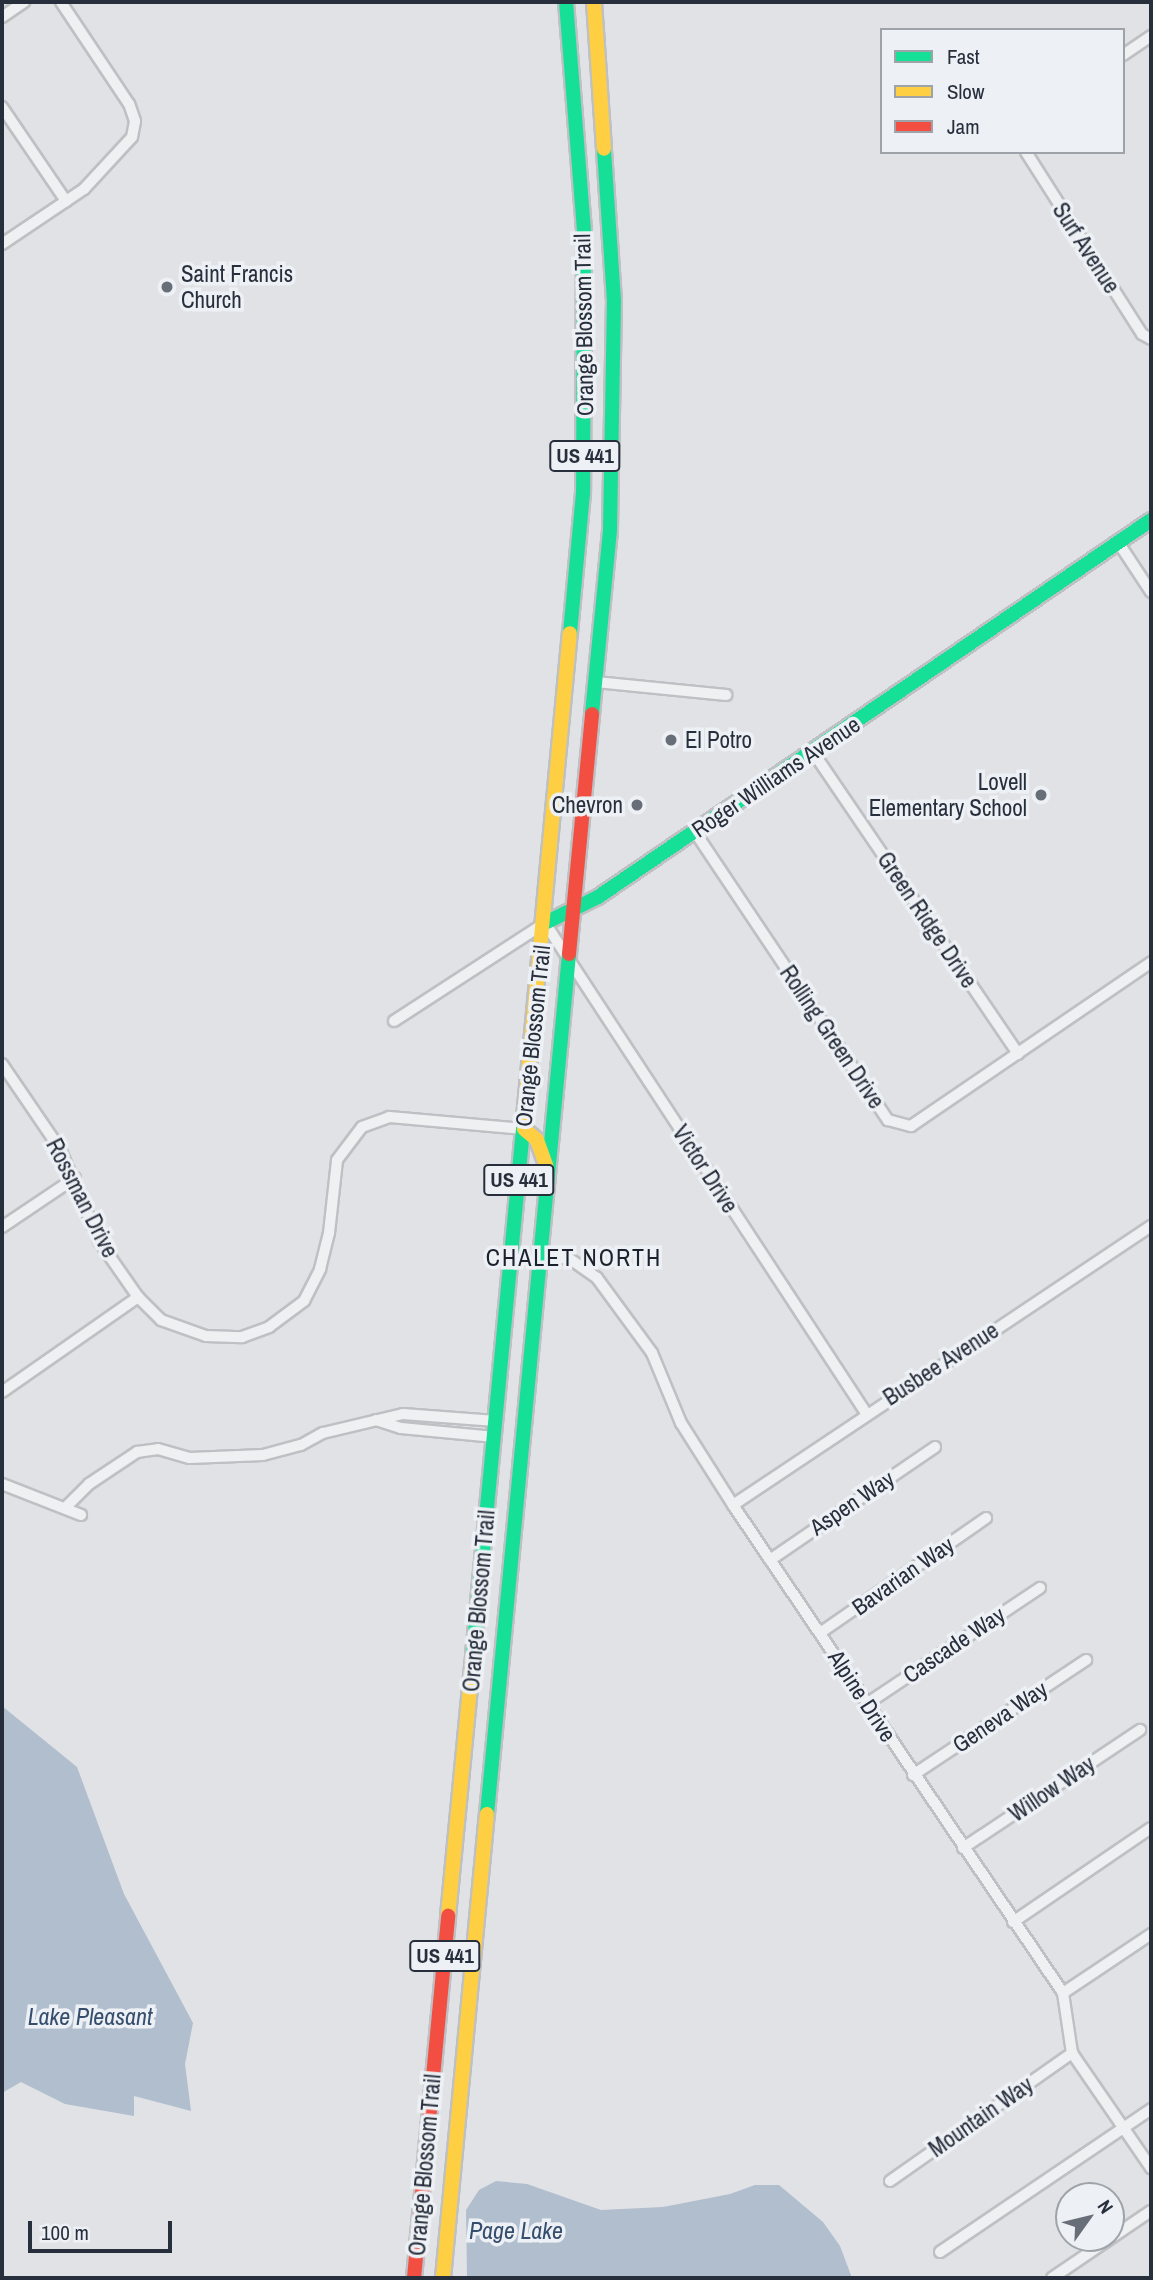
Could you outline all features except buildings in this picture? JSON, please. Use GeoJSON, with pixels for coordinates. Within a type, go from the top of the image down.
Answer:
{"type":"FeatureCollection","features":[{"type":"Feature","properties":{"kind":"main road"},"geometry":{"type":"LineString","coordinates":[[566,4],[594,2]]}},
{"type":"Feature","properties":{"kind":"main road","name":"Orange Blossom Trail"},"geometry":{"type":"LineString","coordinates":[[443,2278],[596,682],[614,428],[614,301],[594,2]]}},
{"type":"Feature","properties":{"kind":"main road","name":"Orange Blossom Trail"},"geometry":{"type":"LineString","coordinates":[[414,2278],[568,679],[586,428],[580,174],[566,4]]}},
{"type":"Feature","properties":{"kind":"main road"},"geometry":{"type":"LineString","coordinates":[[580,174],[607,172]]}},
{"type":"Feature","properties":{"kind":"main road"},"geometry":{"type":"LineString","coordinates":[[586,428],[614,428]]}},
{"type":"Feature","properties":{"kind":"main road","name":"Roger Williams Avenue"},"geometry":{"type":"LineString","coordinates":[[544,923],[574,909],[695,832],[1151,520]]}},
{"type":"Feature","properties":{"kind":"main road"},"geometry":{"type":"LineString","coordinates":[[568,679],[596,682]]}},
{"type":"Feature","properties":{"kind":"main road"},"geometry":{"type":"LineString","coordinates":[[524,1129],[537,1140],[549,1174]]}},
{"type":"Feature","properties":{"kind":"main road"},"geometry":{"type":"LineString","coordinates":[[472,1677],[500,1680]]}},
{"type":"Feature","properties":{"kind":"street"},"geometry":{"type":"LineString","coordinates":[[2,17],[24,2]]}},
{"type":"Feature","properties":{"kind":"street"},"geometry":{"type":"LineString","coordinates":[[2,244],[66,201],[123,151],[135,121],[129,104],[61,2]]}},
{"type":"Feature","properties":{"kind":"street"},"geometry":{"type":"LineString","coordinates":[[1125,54],[1151,36]]}},
{"type":"Feature","properties":{"kind":"street"},"geometry":{"type":"LineString","coordinates":[[2,107],[66,201]]}},
{"type":"Feature","properties":{"kind":"street","name":"Surf Avenue"},"geometry":{"type":"LineString","coordinates":[[1027,154],[1142,334],[1151,340]]}},
{"type":"Feature","properties":{"kind":"street"},"geometry":{"type":"LineString","coordinates":[[1118,542],[1151,592]]}},
{"type":"Feature","properties":{"kind":"street"},"geometry":{"type":"LineString","coordinates":[[596,682],[726,695]]}},
{"type":"Feature","properties":{"kind":"street","name":"Green Ridge Drive"},"geometry":{"type":"LineString","coordinates":[[813,752],[1018,1054]]}},
{"type":"Feature","properties":{"kind":"street","name":"Rolling Green Drive"},"geometry":{"type":"LineString","coordinates":[[695,832],[888,1120],[911,1126],[1151,962]]}},
{"type":"Feature","properties":{"kind":"street","name":"Victor Drive"},"geometry":{"type":"LineString","coordinates":[[544,923],[866,1413]]}},
{"type":"Feature","properties":{"kind":"street","name":"Roger Williams Avenue"},"geometry":{"type":"LineString","coordinates":[[394,1021],[544,923]]}},
{"type":"Feature","properties":{"kind":"street","name":"Rossman Drive"},"geometry":{"type":"LineString","coordinates":[[2,1064],[75,1178],[99,1241],[138,1297],[162,1320],[206,1336],[242,1337],[270,1326],[304,1301],[320,1269],[337,1160],[355,1132],[389,1117],[524,1129]]}},
{"type":"Feature","properties":{"kind":"street"},"geometry":{"type":"LineString","coordinates":[[2,1227],[75,1178]]}},
{"type":"Feature","properties":{"kind":"street","name":"Busbee Avenue"},"geometry":{"type":"LineString","coordinates":[[733,1505],[866,1413],[1151,1226]]}},
{"type":"Feature","properties":{"kind":"street","name":"Alpine Drive"},"geometry":{"type":"LineString","coordinates":[[541,1255],[570,1259],[597,1278],[652,1353],[681,1423],[733,1505],[868,1703],[963,1849],[1063,1993],[1072,2053],[1151,2168]]}},
{"type":"Feature","properties":{"kind":"street"},"geometry":{"type":"LineString","coordinates":[[2,1392],[138,1297]]}},
{"type":"Feature","properties":{"kind":"street"},"geometry":{"type":"LineString","coordinates":[[66,1507],[89,1483],[137,1452],[158,1449],[190,1458],[263,1455],[372,1419],[403,1414],[496,1421]]}},
{"type":"Feature","properties":{"kind":"street"},"geometry":{"type":"LineString","coordinates":[[372,1419],[401,1428],[495,1437]]}},
{"type":"Feature","properties":{"kind":"street","name":"Aspen Way"},"geometry":{"type":"LineString","coordinates":[[770,1560],[935,1447]]}},
{"type":"Feature","properties":{"kind":"street"},"geometry":{"type":"LineString","coordinates":[[2,1484],[66,1507],[81,1516]]}},
{"type":"Feature","properties":{"kind":"street","name":"Bavarian Way"},"geometry":{"type":"LineString","coordinates":[[820,1633],[986,1518]]}},
{"type":"Feature","properties":{"kind":"street","name":"Cascade Way"},"geometry":{"type":"LineString","coordinates":[[868,1703],[1040,1588]]}},
{"type":"Feature","properties":{"kind":"street","name":"Geneva Way"},"geometry":{"type":"LineString","coordinates":[[913,1775],[1086,1660]]}},
{"type":"Feature","properties":{"kind":"street","name":"Willow Way"},"geometry":{"type":"LineString","coordinates":[[963,1849],[1140,1730]]}},
{"type":"Feature","properties":{"kind":"street"},"geometry":{"type":"LineString","coordinates":[[1013,1922],[1151,1828]]}},
{"type":"Feature","properties":{"kind":"street"},"geometry":{"type":"LineString","coordinates":[[1063,1993],[1151,1934]]}},
{"type":"Feature","properties":{"kind":"street","name":"Mountain Way"},"geometry":{"type":"LineString","coordinates":[[890,2181],[1072,2053]]}},
{"type":"Feature","properties":{"kind":"street"},"geometry":{"type":"LineString","coordinates":[[940,2252],[1151,2109]]}},
{"type":"Feature","properties":{"kind":"street"},"geometry":{"type":"LineString","coordinates":[[1052,2278],[1151,2211]]}},
{"type":"Feature","properties":{"kind":"water","name":"Lake Pleasant"},"geometry":{"type":"Polygon","coordinates":[[[2,1706],[77,1767],[124,1894],[193,2023],[185,2064],[191,2111],[134,2096],[134,2116],[65,2104],[21,2082],[2,2093],[2,1706]]]}},
{"type":"Feature","properties":{"kind":"water","name":"Page Lake"},"geometry":{"type":"Polygon","coordinates":[[[496,2181],[527,2184],[601,2210],[663,2207],[730,2194],[755,2185],[779,2185],[823,2222],[840,2246],[852,2278],[467,2278],[466,2210],[479,2190],[496,2181]]]}},
{"type":"Feature","properties":{"kind":"traffic: fast"},"geometry":{"type":"LineString","coordinates":[[566,2],[584,232],[583,493],[570,633]]}},
{"type":"Feature","properties":{"kind":"traffic: fast"},"geometry":{"type":"LineString","coordinates":[[592,714],[610,529],[614,301],[604,149]]}},
{"type":"Feature","properties":{"kind":"traffic: fast"},"geometry":{"type":"LineString","coordinates":[[545,923],[598,897],[1151,520]]}},
{"type":"Feature","properties":{"kind":"traffic: fast"},"geometry":{"type":"LineString","coordinates":[[487,1814],[569,954]]}},
{"type":"Feature","properties":{"kind":"traffic: fast"},"geometry":{"type":"LineString","coordinates":[[473,1655],[524,1118]]}},
{"type":"Feature","properties":{"kind":"traffic: slow"},"geometry":{"type":"LineString","coordinates":[[594,2],[604,149]]}},
{"type":"Feature","properties":{"kind":"traffic: slow"},"geometry":{"type":"LineString","coordinates":[[524,1118],[570,633]]}},
{"type":"Feature","properties":{"kind":"traffic: slow"},"geometry":{"type":"LineString","coordinates":[[524,1129],[537,1140],[546,1165]]}},
{"type":"Feature","properties":{"kind":"traffic: slow"},"geometry":{"type":"LineString","coordinates":[[448,1916],[473,1655]]}},
{"type":"Feature","properties":{"kind":"traffic: slow"},"geometry":{"type":"LineString","coordinates":[[443,2278],[487,1814]]}},
{"type":"Feature","properties":{"kind":"traffic: jam"},"geometry":{"type":"LineString","coordinates":[[569,954],[592,714]]}},
{"type":"Feature","properties":{"kind":"traffic: jam"},"geometry":{"type":"LineString","coordinates":[[414,2278],[448,1916]]}},
{"type":"Feature","properties":{"kind":"place","name":"Saint Francis Church"},"geometry":{"type":"Point","coordinates":[167,287]}},
{"type":"Feature","properties":{"kind":"place","name":"El Potro"},"geometry":{"type":"Point","coordinates":[671,740]}},
{"type":"Feature","properties":{"kind":"place","name":"Lovell Elementary School"},"geometry":{"type":"Point","coordinates":[1041,795]}},
{"type":"Feature","properties":{"kind":"place","name":"Chevron"},"geometry":{"type":"Point","coordinates":[637,805]}},
{"type":"Feature","properties":{"kind":"district","name":"CHALET NORTH"},"geometry":{"type":"Point","coordinates":[574,1258]}}]}
